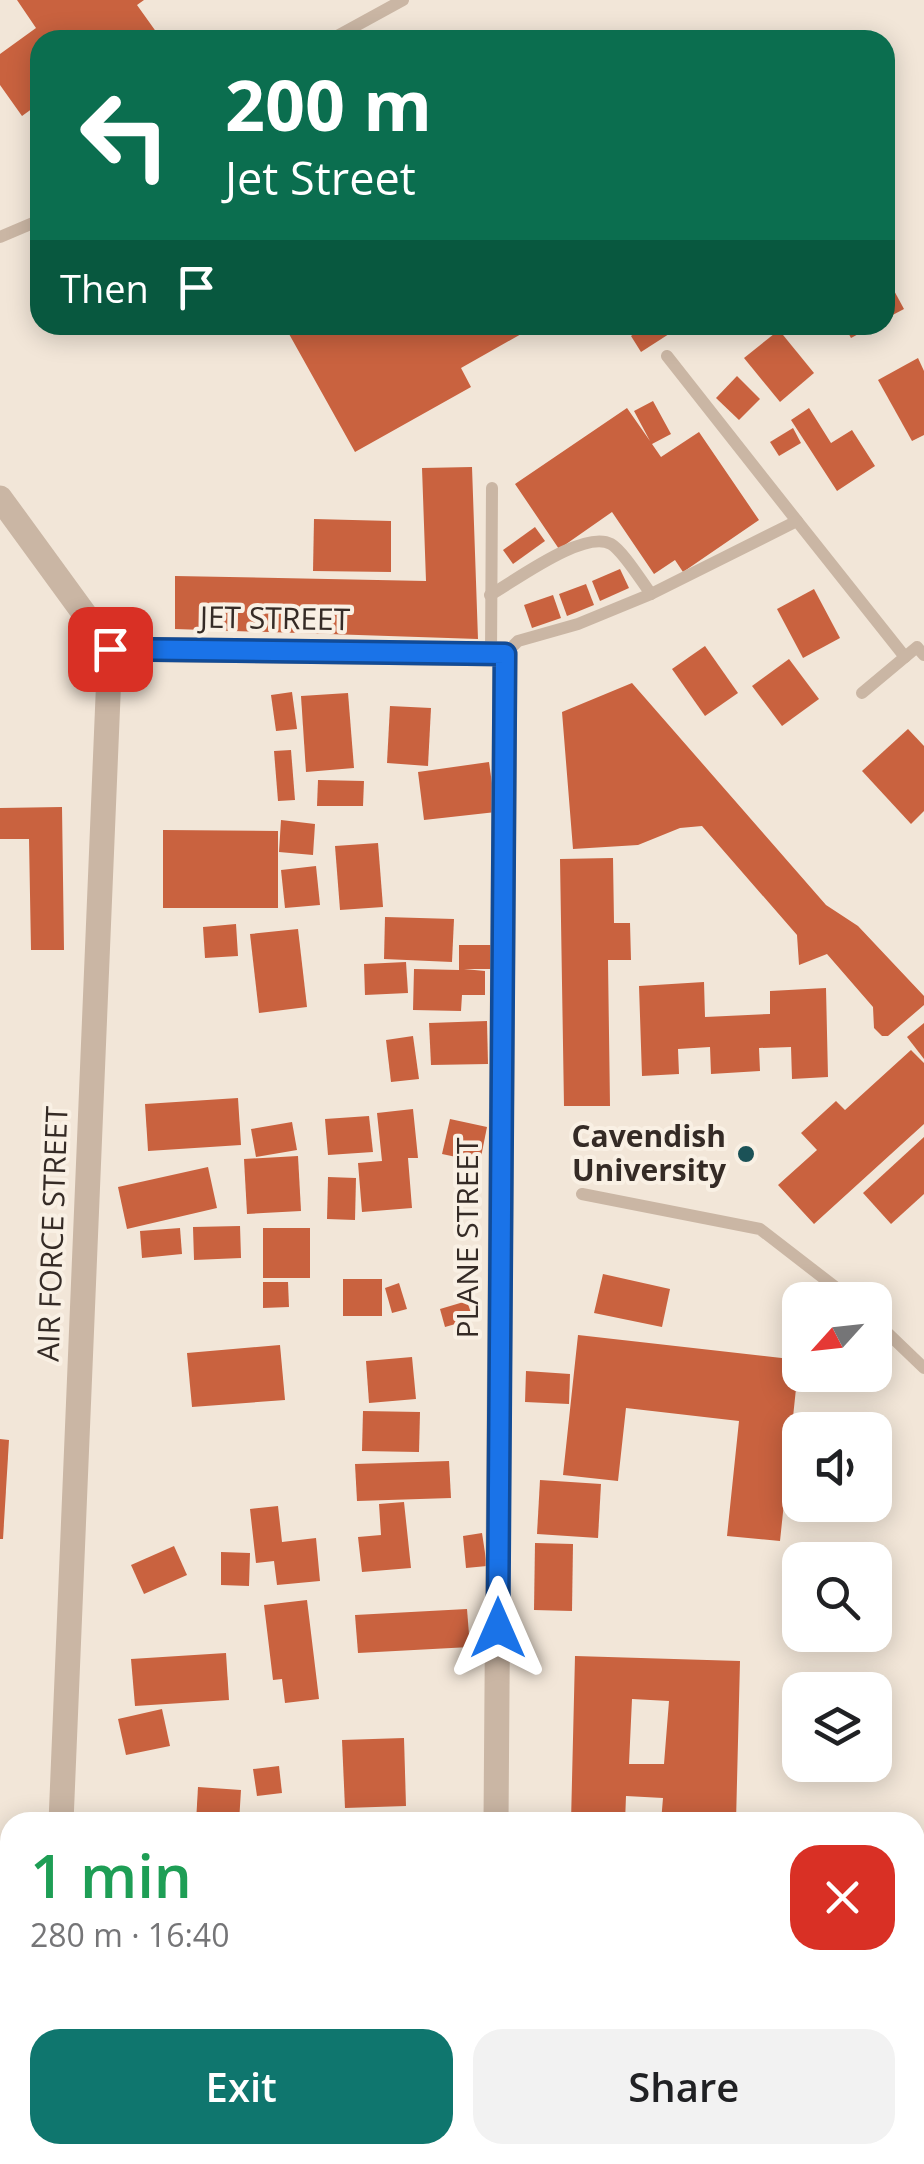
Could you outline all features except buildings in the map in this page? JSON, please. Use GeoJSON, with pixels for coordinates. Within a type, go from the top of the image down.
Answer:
{"type":"FeatureCollection","features":[{"type":"Feature","properties":{"kind":"street"},"geometry":{"type":"LineString","coordinates":[[0,498],[110,649]]}},
{"type":"Feature","properties":{"kind":"street","name":"JET STREET"},"geometry":{"type":"LineString","coordinates":[[110,649],[498,655]]}},
{"type":"Feature","properties":{"kind":"street","name":"AIR FORCE STREET"},"geometry":{"type":"LineString","coordinates":[[61,1812],[110,649]]}},
{"type":"Feature","properties":{"kind":"street","name":"PLANE STREET"},"geometry":{"type":"LineString","coordinates":[[496,1812],[498,655]]}},
{"type":"Feature","properties":{"kind":"lane"},"geometry":{"type":"LineString","coordinates":[[348,30],[404,0]]}},
{"type":"Feature","properties":{"kind":"lane"},"geometry":{"type":"LineString","coordinates":[[0,237],[30,224]]}},
{"type":"Feature","properties":{"kind":"lane"},"geometry":{"type":"LineString","coordinates":[[667,356],[904,657]]}},
{"type":"Feature","properties":{"kind":"lane"},"geometry":{"type":"LineString","coordinates":[[492,488],[490,595],[498,655],[518,642],[578,624],[651,594],[797,521]]}},
{"type":"Feature","properties":{"kind":"lane"},"geometry":{"type":"LineString","coordinates":[[490,595],[578,544],[595,540],[612,545],[651,594]]}},
{"type":"Feature","properties":{"kind":"lane"},"geometry":{"type":"LineString","coordinates":[[862,693],[904,657],[922,648]]}},
{"type":"Feature","properties":{"kind":"lane"},"geometry":{"type":"LineString","coordinates":[[582,1194],[760,1230],[828,1282]]}},
{"type":"Feature","properties":{"kind":"lane"},"geometry":{"type":"LineString","coordinates":[[892,1337],[924,1368]]}},
{"type":"Feature","properties":{"kind":"place","name":"Cavendish University"},"geometry":{"type":"Point","coordinates":[746,1154]}},
{"type":"Feature","properties":{"kind":"route"},"geometry":{"type":"LineString","coordinates":[[110,649],[505,654],[498,1628]]}}]}
